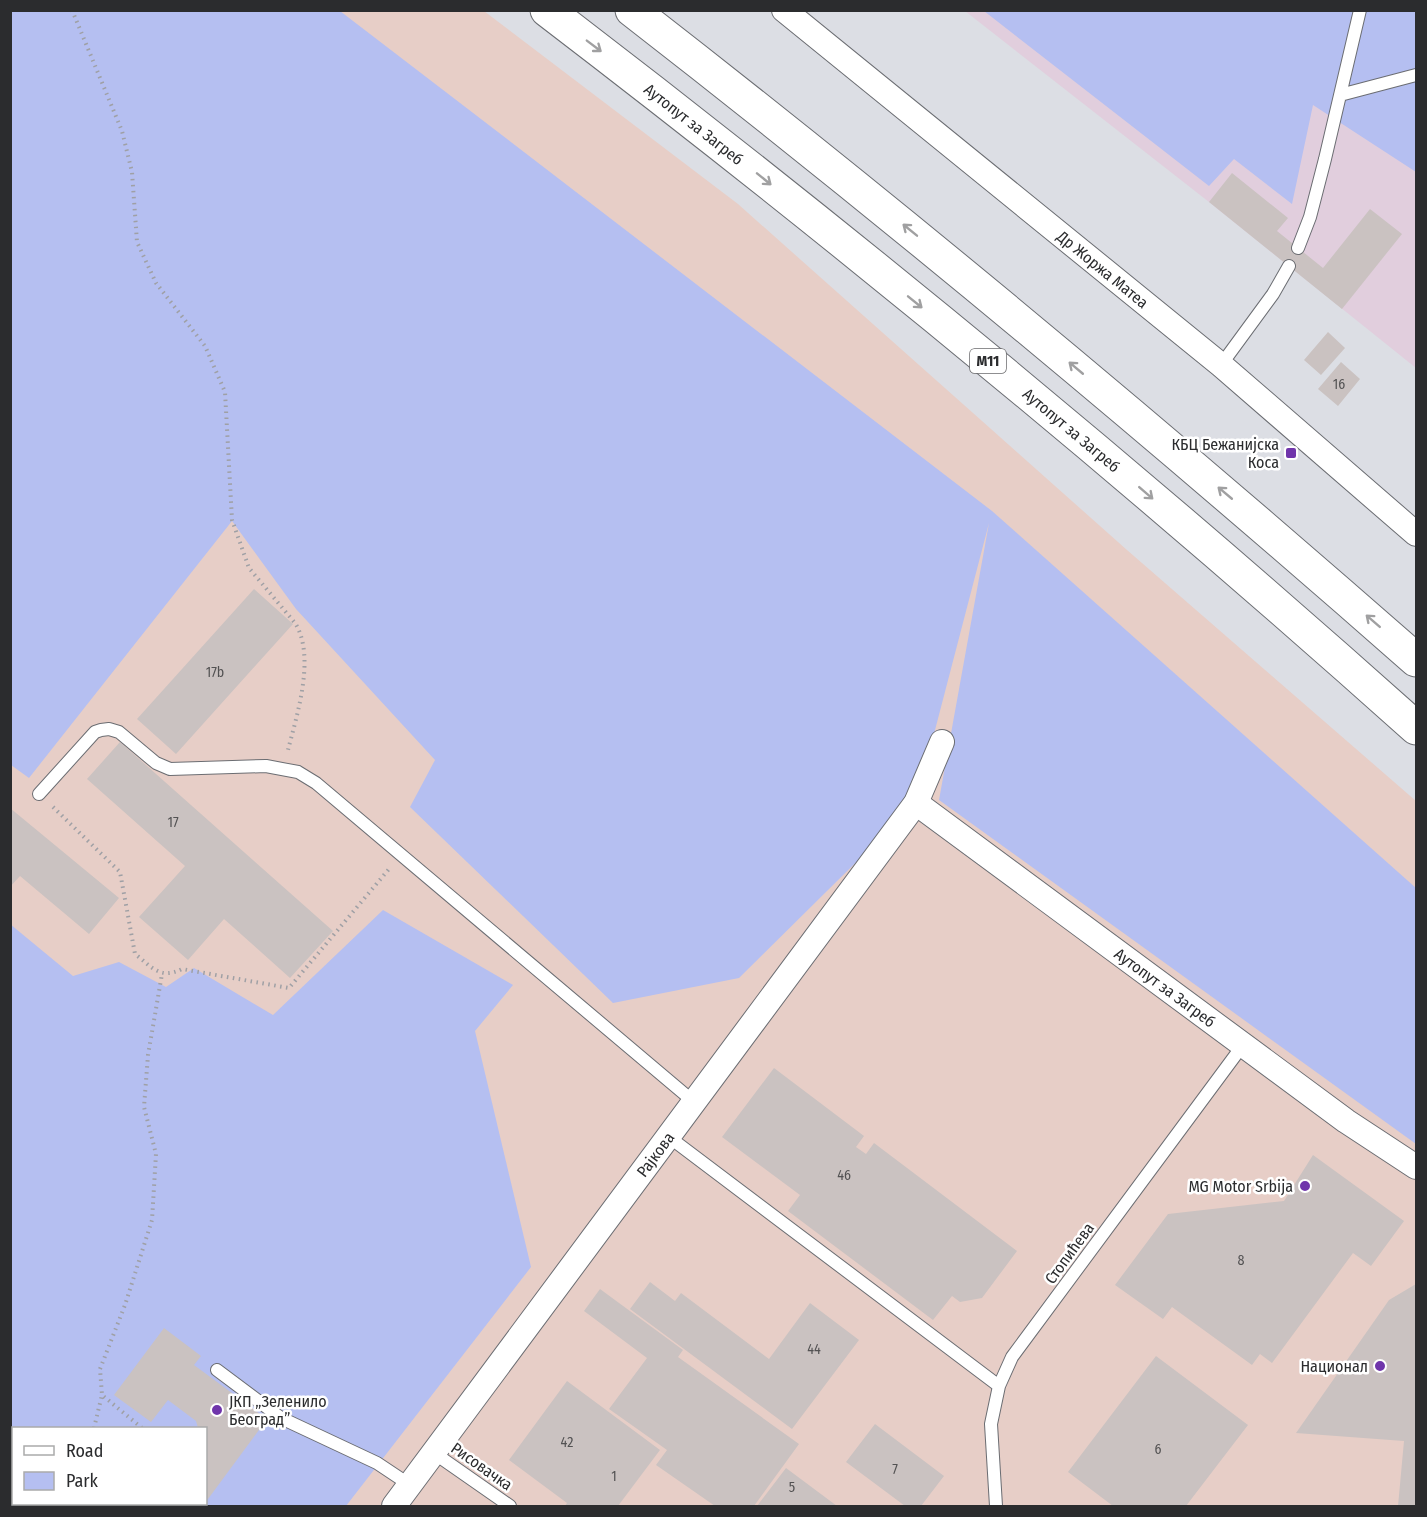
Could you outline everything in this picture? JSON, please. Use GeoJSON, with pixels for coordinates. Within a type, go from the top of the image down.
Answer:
{"type":"FeatureCollection","features":[{"type":"Feature","properties":{"kind":"highway","name":"Аутопут за Загреб"},"geometry":{"type":"LineString","coordinates":[[547,10],[683,114],[1098,452],[1416,728]]}},
{"type":"Feature","properties":{"kind":"highway"},"geometry":{"type":"LineString","coordinates":[[632,10],[912,232],[1036,334],[1271,532],[1416,660]]}},
{"type":"Feature","properties":{"kind":"street","name":"Др Жоржа Матеа"},"geometry":{"type":"LineString","coordinates":[[784,10],[1221,365],[1416,534]]}},
{"type":"Feature","properties":{"kind":"street","name":"Рајкова"},"geometry":{"type":"LineString","coordinates":[[394,1506],[916,803],[942,742]]}},
{"type":"Feature","properties":{"kind":"street","name":"Аутопут за Загреб"},"geometry":{"type":"LineString","coordinates":[[916,803],[1346,1121],[1416,1167]]}},
{"type":"Feature","properties":{"kind":"lane"},"geometry":{"type":"LineString","coordinates":[[1298,248],[1310,217],[1360,10]]}},
{"type":"Feature","properties":{"kind":"lane"},"geometry":{"type":"LineString","coordinates":[[1340,95],[1416,75]]}},
{"type":"Feature","properties":{"kind":"lane"},"geometry":{"type":"LineString","coordinates":[[1221,365],[1273,294],[1289,266]]}},
{"type":"Feature","properties":{"kind":"lane"},"geometry":{"type":"LineString","coordinates":[[39,794],[95,732],[109,729],[119,732],[156,763],[170,769],[267,766],[298,772],[316,783],[694,1102]]}},
{"type":"Feature","properties":{"kind":"lane","name":"Стопићева"},"geometry":{"type":"LineString","coordinates":[[996,1506],[992,1424],[999,1386],[1012,1357],[1243,1045]]}},
{"type":"Feature","properties":{"kind":"lane"},"geometry":{"type":"LineString","coordinates":[[669,1137],[999,1386]]}},
{"type":"Feature","properties":{"kind":"lane"},"geometry":{"type":"LineString","coordinates":[[217,1370],[280,1418],[377,1463],[410,1485]]}},
{"type":"Feature","properties":{"kind":"lane","name":"Рисовачка"},"geometry":{"type":"LineString","coordinates":[[434,1453],[510,1506]]}},
{"type":"Feature","properties":{"kind":"path"},"geometry":{"type":"LineString","coordinates":[[72,10],[122,131],[132,172],[137,242],[156,283],[205,346],[225,392],[232,520],[249,568],[301,632],[304,653],[303,693],[284,769]]}},
{"type":"Feature","properties":{"kind":"path"},"geometry":{"type":"LineString","coordinates":[[39,794],[120,872],[135,954],[162,974],[172,974],[182,969],[289,988],[401,855]]}},
{"type":"Feature","properties":{"kind":"path"},"geometry":{"type":"LineString","coordinates":[[93,1427],[102,1395],[100,1368],[125,1305],[153,1220],[156,1154],[144,1107],[148,1055],[162,974]]}},
{"type":"Feature","properties":{"kind":"path"},"geometry":{"type":"LineString","coordinates":[[102,1395],[141,1427]]}},
{"type":"Feature","properties":{"kind":"shaded area"},"geometry":{"type":"Polygon","coordinates":[[[10,11],[484,11],[738,204],[1127,550],[1416,801],[1416,1506],[11,1506],[10,11]]]}},
{"type":"Feature","properties":{"kind":"shaded area"},"geometry":{"type":"Polygon","coordinates":[[[965,11],[1416,11],[1416,368],[1209,202],[965,11]]]}},
{"type":"Feature","properties":{"kind":"green space"},"geometry":{"type":"Polygon","coordinates":[[[11,11],[340,11],[992,511],[1416,888],[1416,1144],[939,800],[989,523],[916,803],[739,978],[613,1003],[410,807],[435,760],[296,609],[232,521],[29,778],[11,765],[11,11]]]}},
{"type":"Feature","properties":{"kind":"green space"},"geometry":{"type":"Polygon","coordinates":[[[984,11],[1416,11],[1416,172],[1313,105],[1292,204],[1234,159],[1209,186],[984,11]]]}},
{"type":"Feature","properties":{"kind":"green space"},"geometry":{"type":"Polygon","coordinates":[[[383,910],[513,985],[475,1031],[531,1267],[346,1506],[11,1506],[10,924],[73,976],[119,962],[166,987],[194,968],[273,1015],[383,910]]]}},
{"type":"Feature","properties":{"kind":"building"},"geometry":{"type":"Polygon","coordinates":[[[1232,173],[1288,218],[1277,231],[1323,268],[1370,209],[1402,234],[1342,309],[1209,202],[1232,173]]]}},
{"type":"Feature","properties":{"kind":"building"},"geometry":{"type":"Polygon","coordinates":[[[1328,332],[1345,348],[1321,375],[1304,360],[1328,332]]]}},
{"type":"Feature","properties":{"kind":"building"},"geometry":{"type":"Polygon","coordinates":[[[1341,362],[1360,379],[1338,406],[1318,389],[1341,362]]]}},
{"type":"Feature","properties":{"kind":"building"},"geometry":{"type":"Polygon","coordinates":[[[254,589],[293,624],[176,754],[137,719],[254,589]]]}},
{"type":"Feature","properties":{"kind":"building"},"geometry":{"type":"Polygon","coordinates":[[[120,742],[333,931],[290,978],[224,919],[188,960],[139,917],[185,866],[87,779],[120,742]]]}},
{"type":"Feature","properties":{"kind":"building"},"geometry":{"type":"Polygon","coordinates":[[[10,808],[119,898],[89,934],[20,876],[10,887],[10,808]]]}},
{"type":"Feature","properties":{"kind":"building"},"geometry":{"type":"Polygon","coordinates":[[[774,1068],[864,1136],[856,1147],[866,1154],[874,1143],[1017,1251],[982,1298],[960,1302],[952,1296],[933,1320],[788,1211],[800,1195],[722,1137],[774,1068]]]}},
{"type":"Feature","properties":{"kind":"building"},"geometry":{"type":"Polygon","coordinates":[[[1313,1155],[1404,1221],[1371,1266],[1353,1253],[1272,1363],[1260,1354],[1252,1365],[1172,1307],[1163,1319],[1115,1285],[1168,1214],[1284,1201],[1313,1155]]]}},
{"type":"Feature","properties":{"kind":"building"},"geometry":{"type":"Polygon","coordinates":[[[650,1282],[675,1301],[681,1293],[769,1359],[810,1303],[859,1340],[792,1429],[630,1309],[650,1282]]]}},
{"type":"Feature","properties":{"kind":"building","name":"Национал"},"geometry":{"type":"Polygon","coordinates":[[[1416,1284],[1416,1506],[1398,1506],[1404,1441],[1296,1433],[1389,1300],[1416,1284]]]}},
{"type":"Feature","properties":{"kind":"building"},"geometry":{"type":"Polygon","coordinates":[[[600,1289],[683,1350],[678,1357],[799,1444],[754,1506],[715,1506],[656,1465],[667,1450],[609,1409],[647,1358],[584,1311],[600,1289]]]}},
{"type":"Feature","properties":{"kind":"building","name":"ЈКП „Зеленило Београд”"},"geometry":{"type":"Polygon","coordinates":[[[164,1328],[201,1356],[194,1365],[267,1419],[208,1499],[207,1427],[198,1427],[196,1421],[168,1400],[151,1422],[114,1395],[164,1328]]]}},
{"type":"Feature","properties":{"kind":"building"},"geometry":{"type":"Polygon","coordinates":[[[1156,1356],[1248,1425],[1186,1506],[1113,1506],[1068,1472],[1156,1356]]]}},
{"type":"Feature","properties":{"kind":"building"},"geometry":{"type":"Polygon","coordinates":[[[567,1381],[660,1450],[618,1506],[565,1506],[567,1503],[509,1460],[567,1381]]]}},
{"type":"Feature","properties":{"kind":"building"},"geometry":{"type":"Polygon","coordinates":[[[875,1424],[944,1476],[921,1506],[905,1506],[846,1462],[875,1424]]]}},
{"type":"Feature","properties":{"kind":"building"},"geometry":{"type":"Polygon","coordinates":[[[786,1468],[837,1506],[757,1506],[786,1468]]]}},
{"type":"Feature","properties":{"kind":"place","name":"КБЦ Бежанијска Коса"},"geometry":{"type":"Point","coordinates":[1291,453]}},
{"type":"Feature","properties":{"kind":"place","name":"MG Motor Srbija"},"geometry":{"type":"Point","coordinates":[1305,1186]}},
{"type":"Feature","properties":{"kind":"place","name":"Национал"},"geometry":{"type":"Point","coordinates":[1380,1366]}},
{"type":"Feature","properties":{"kind":"place","name":"ЈКП „Зеленило Београд”"},"geometry":{"type":"Point","coordinates":[217,1410]}}]}
